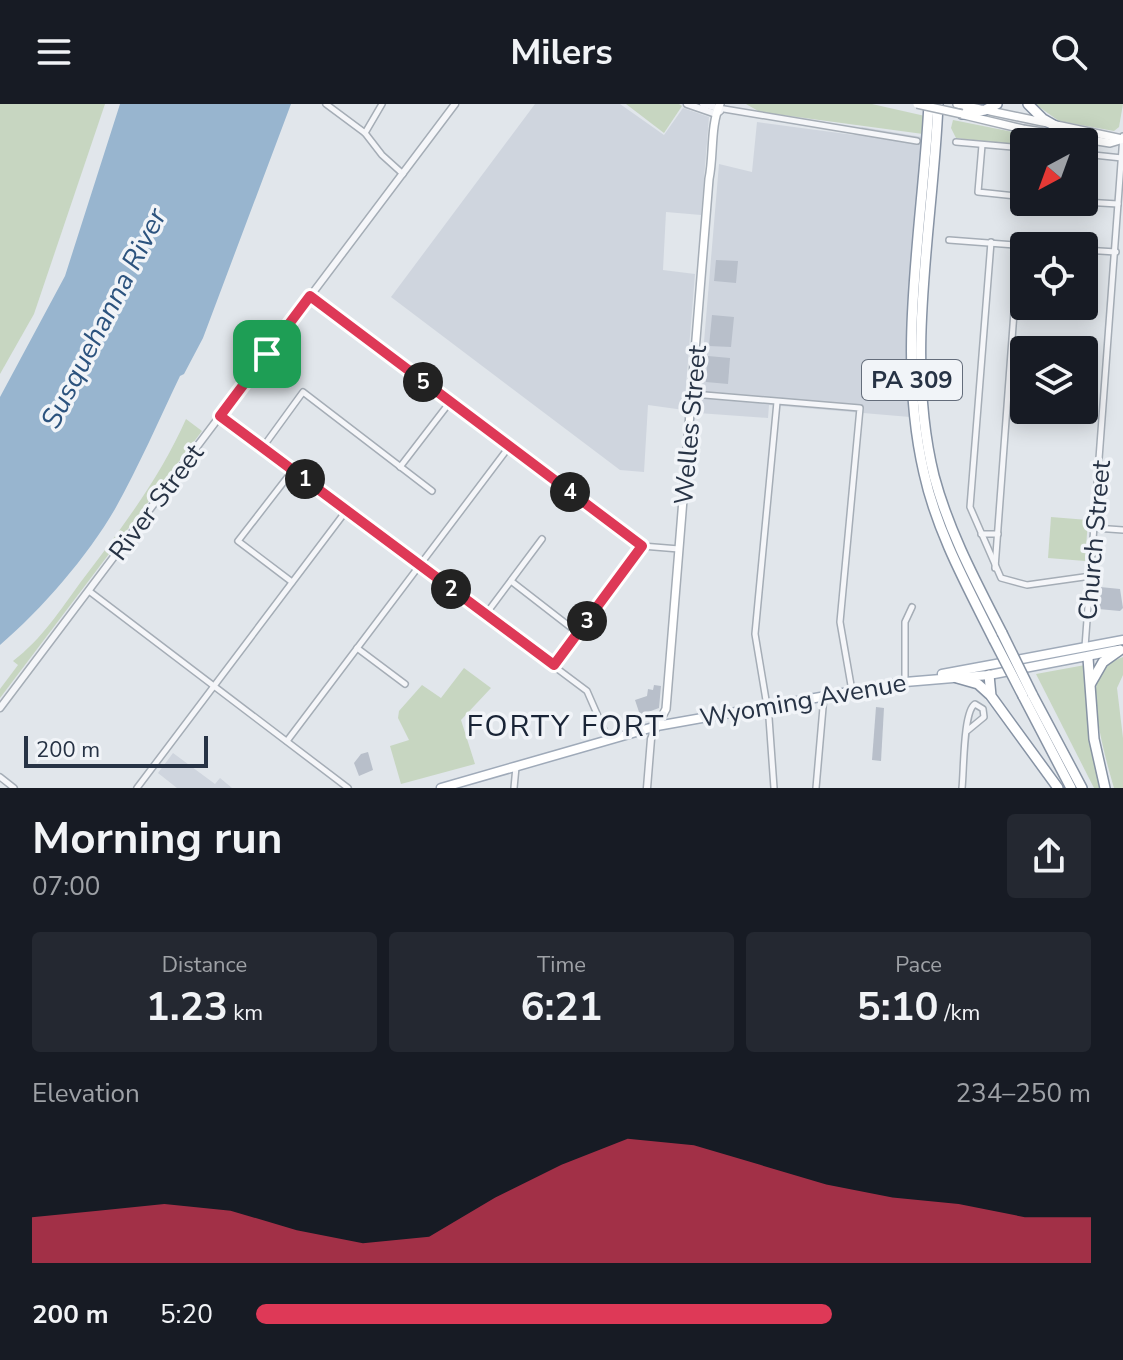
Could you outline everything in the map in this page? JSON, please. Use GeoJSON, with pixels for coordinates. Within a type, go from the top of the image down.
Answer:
{"type":"FeatureCollection","features":[{"type":"Feature","properties":{"kind":"highway","name":"PA 309"},"geometry":{"type":"LineString","coordinates":[[929,104],[911,373],[924,473],[943,534],[1028,695],[1071,788]]}},
{"type":"Feature","properties":{"kind":"highway","name":"PA 309"},"geometry":{"type":"LineString","coordinates":[[938,104],[921,349],[925,425],[945,513],[998,637]]}},
{"type":"Feature","properties":{"kind":"highway"},"geometry":{"type":"LineString","coordinates":[[959,108],[985,110],[997,104]]}},
{"type":"Feature","properties":{"kind":"highway"},"geometry":{"type":"LineString","coordinates":[[1028,104],[1043,119],[1057,127]]}},
{"type":"Feature","properties":{"kind":"highway"},"geometry":{"type":"LineString","coordinates":[[1090,686],[1103,662],[1122,646]]}},
{"type":"Feature","properties":{"kind":"highway"},"geometry":{"type":"LineString","coordinates":[[1088,658],[1094,739],[1105,788]]}},
{"type":"Feature","properties":{"kind":"highway"},"geometry":{"type":"LineString","coordinates":[[989,675],[991,696]]}},
{"type":"Feature","properties":{"kind":"highway"},"geometry":{"type":"LineString","coordinates":[[957,678],[978,684],[991,696],[1058,788]]}},
{"type":"Feature","properties":{"kind":"highway","name":"PA 309"},"geometry":{"type":"LineString","coordinates":[[1028,695],[1082,788]]}},
{"type":"Feature","properties":{"kind":"main road"},"geometry":{"type":"LineString","coordinates":[[917,104],[959,108],[1023,129],[1110,143],[1123,138]]}},
{"type":"Feature","properties":{"kind":"main road","name":"Welles Street"},"geometry":{"type":"LineString","coordinates":[[657,726],[666,709],[719,110]]}},
{"type":"Feature","properties":{"kind":"main road"},"geometry":{"type":"LineString","coordinates":[[985,110],[1123,138]]}},
{"type":"Feature","properties":{"kind":"main road","name":"Wyoming Avenue"},"geometry":{"type":"LineString","coordinates":[[441,788],[657,726],[934,677],[994,662],[1085,647],[1122,646]]}},
{"type":"Feature","properties":{"kind":"main road","name":"Wyoming Avenue"},"geometry":{"type":"LineString","coordinates":[[934,677],[989,675],[1088,658],[1122,646]]}},
{"type":"Feature","properties":{"kind":"main road","name":"Church Street"},"geometry":{"type":"LineString","coordinates":[[1085,647],[1088,658]]}},
{"type":"Feature","properties":{"kind":"main road"},"geometry":{"type":"LineString","coordinates":[[989,675],[994,662]]}},
{"type":"Feature","properties":{"kind":"street"},"geometry":{"type":"LineString","coordinates":[[326,104],[365,133],[382,155],[403,174]]}},
{"type":"Feature","properties":{"kind":"street"},"geometry":{"type":"LineString","coordinates":[[365,133],[382,104]]}},
{"type":"Feature","properties":{"kind":"street","name":"River Street"},"geometry":{"type":"LineString","coordinates":[[0,708],[455,104]]}},
{"type":"Feature","properties":{"kind":"street"},"geometry":{"type":"LineString","coordinates":[[687,104],[917,141]]}},
{"type":"Feature","properties":{"kind":"street"},"geometry":{"type":"LineString","coordinates":[[703,104],[719,110]]}},
{"type":"Feature","properties":{"kind":"street","name":"Church Street"},"geometry":{"type":"LineString","coordinates":[[1085,647],[1118,204],[1122,185],[1123,138]]}},
{"type":"Feature","properties":{"kind":"street"},"geometry":{"type":"LineString","coordinates":[[956,142],[1010,147]]}},
{"type":"Feature","properties":{"kind":"street"},"geometry":{"type":"LineString","coordinates":[[982,145],[978,192],[1010,195]]}},
{"type":"Feature","properties":{"kind":"street"},"geometry":{"type":"LineString","coordinates":[[1098,155],[1122,158]]}},
{"type":"Feature","properties":{"kind":"street"},"geometry":{"type":"LineString","coordinates":[[1098,203],[1118,204]]}},
{"type":"Feature","properties":{"kind":"street"},"geometry":{"type":"LineString","coordinates":[[949,240],[1010,244]]}},
{"type":"Feature","properties":{"kind":"street"},"geometry":{"type":"LineString","coordinates":[[991,242],[970,507],[1001,578],[1027,585],[1091,576]]}},
{"type":"Feature","properties":{"kind":"street"},"geometry":{"type":"LineString","coordinates":[[1098,251],[1116,252]]}},
{"type":"Feature","properties":{"kind":"street"},"geometry":{"type":"LineString","coordinates":[[310,296],[642,546],[679,549]]}},
{"type":"Feature","properties":{"kind":"street"},"geometry":{"type":"LineString","coordinates":[[995,569],[1014,320]]}},
{"type":"Feature","properties":{"kind":"street"},"geometry":{"type":"LineString","coordinates":[[263,447],[303,392],[432,491]]}},
{"type":"Feature","properties":{"kind":"street"},"geometry":{"type":"LineString","coordinates":[[693,394],[860,408],[840,622],[852,691]]}},
{"type":"Feature","properties":{"kind":"street"},"geometry":{"type":"LineString","coordinates":[[400,467],[450,402]]}},
{"type":"Feature","properties":{"kind":"street"},"geometry":{"type":"LineString","coordinates":[[774,788],[767,706],[755,634],[777,402]]}},
{"type":"Feature","properties":{"kind":"street"},"geometry":{"type":"LineString","coordinates":[[220,416],[587,691],[608,740]]}},
{"type":"Feature","properties":{"kind":"street"},"geometry":{"type":"LineString","coordinates":[[287,741],[509,447]]}},
{"type":"Feature","properties":{"kind":"street"},"geometry":{"type":"LineString","coordinates":[[292,582],[238,541],[293,470]]}},
{"type":"Feature","properties":{"kind":"street"},"geometry":{"type":"LineString","coordinates":[[137,788],[346,511]]}},
{"type":"Feature","properties":{"kind":"street"},"geometry":{"type":"LineString","coordinates":[[1095,528],[1123,530]]}},
{"type":"Feature","properties":{"kind":"street"},"geometry":{"type":"LineString","coordinates":[[981,534],[998,534]]}},
{"type":"Feature","properties":{"kind":"street"},"geometry":{"type":"LineString","coordinates":[[486,614],[542,539]]}},
{"type":"Feature","properties":{"kind":"street"},"geometry":{"type":"LineString","coordinates":[[554,665],[642,546]]}},
{"type":"Feature","properties":{"kind":"street"},"geometry":{"type":"LineString","coordinates":[[511,581],[578,633]]}},
{"type":"Feature","properties":{"kind":"street"},"geometry":{"type":"LineString","coordinates":[[89,591],[348,788]]}},
{"type":"Feature","properties":{"kind":"street"},"geometry":{"type":"LineString","coordinates":[[905,682],[905,622],[912,607]]}},
{"type":"Feature","properties":{"kind":"street"},"geometry":{"type":"LineString","coordinates":[[357,648],[405,684]]}},
{"type":"Feature","properties":{"kind":"street"},"geometry":{"type":"LineString","coordinates":[[816,788],[824,695]]}},
{"type":"Feature","properties":{"kind":"street"},"geometry":{"type":"LineString","coordinates":[[962,788],[967,731],[970,707],[975,704],[983,709],[984,717],[967,731]]}},
{"type":"Feature","properties":{"kind":"street"},"geometry":{"type":"LineString","coordinates":[[647,788],[651,739],[657,726]]}},
{"type":"Feature","properties":{"kind":"street"},"geometry":{"type":"LineString","coordinates":[[514,788],[516,766]]}},
{"type":"Feature","properties":{"kind":"street"},"geometry":{"type":"LineString","coordinates":[[0,777],[14,788]]}},
{"type":"Feature","properties":{"kind":"shaded area"},"geometry":{"type":"Polygon","coordinates":[[[535,104],[620,104],[664,135],[683,108],[709,117],[701,215],[666,212],[663,270],[695,274],[684,410],[648,405],[644,472],[620,470],[391,297],[535,104]]]}},
{"type":"Feature","properties":{"kind":"shaded area"},"geometry":{"type":"Polygon","coordinates":[[[757,122],[854,135],[862,127],[922,137],[907,361],[910,417],[769,405],[768,418],[698,413],[719,164],[752,172],[757,122]]]}},
{"type":"Feature","properties":{"kind":"shaded area"},"geometry":{"type":"Polygon","coordinates":[[[173,753],[215,784],[220,778],[232,788],[177,788],[158,773],[173,753]]]}},
{"type":"Feature","properties":{"kind":"green space"},"geometry":{"type":"Polygon","coordinates":[[[0,104],[105,104],[34,314],[0,374],[0,104]]]}},
{"type":"Feature","properties":{"kind":"green space"},"geometry":{"type":"Polygon","coordinates":[[[626,104],[679,104],[682,106],[664,133],[626,104]]]}},
{"type":"Feature","properties":{"kind":"green space"},"geometry":{"type":"Polygon","coordinates":[[[746,104],[872,104],[925,116],[923,134],[760,112],[746,104]]]}},
{"type":"Feature","properties":{"kind":"green space"},"geometry":{"type":"Polygon","coordinates":[[[1035,104],[1123,104],[1119,127],[1114,131],[1059,121],[1035,104]]]}},
{"type":"Feature","properties":{"kind":"green space"},"geometry":{"type":"Polygon","coordinates":[[[953,120],[1010,131],[1010,144],[956,138],[951,128],[953,120]]]}},
{"type":"Feature","properties":{"kind":"green space"},"geometry":{"type":"Polygon","coordinates":[[[186,419],[202,431],[0,698],[0,689],[18,665],[13,661],[50,624],[123,525],[151,485],[186,419]]]}},
{"type":"Feature","properties":{"kind":"green space"},"geometry":{"type":"Polygon","coordinates":[[[1051,517],[1088,520],[1085,561],[1048,558],[1051,517]]]}},
{"type":"Feature","properties":{"kind":"green space"},"geometry":{"type":"Polygon","coordinates":[[[1123,657],[1123,675],[1117,688],[1123,738],[1123,788],[1114,788],[1100,731],[1096,686],[1103,669],[1123,657]]]}},
{"type":"Feature","properties":{"kind":"green space"},"geometry":{"type":"Polygon","coordinates":[[[1085,665],[1101,788],[1094,788],[1036,674],[1085,665]]]}},
{"type":"Feature","properties":{"kind":"green space"},"geometry":{"type":"Polygon","coordinates":[[[464,668],[491,688],[461,720],[475,764],[401,784],[390,746],[409,740],[398,718],[399,711],[422,685],[441,698],[464,668]]]}},
{"type":"Feature","properties":{"kind":"water","name":"Susquehanna River"},"geometry":{"type":"Polygon","coordinates":[[[120,104],[291,104],[203,338],[180,376],[124,493],[77,564],[0,645],[0,397],[65,276],[120,104]]]}},
{"type":"Feature","properties":{"kind":"building"},"geometry":{"type":"Polygon","coordinates":[[[716,260],[738,261],[736,283],[714,281],[716,260]]]}},
{"type":"Feature","properties":{"kind":"building"},"geometry":{"type":"Polygon","coordinates":[[[712,315],[734,317],[731,347],[709,346],[712,315]]]}},
{"type":"Feature","properties":{"kind":"building"},"geometry":{"type":"Polygon","coordinates":[[[708,356],[730,358],[728,384],[706,382],[708,356]]]}},
{"type":"Feature","properties":{"kind":"building"},"geometry":{"type":"Polygon","coordinates":[[[1100,587],[1120,589],[1123,608],[1120,611],[1098,609],[1100,587]]]}},
{"type":"Feature","properties":{"kind":"building"},"geometry":{"type":"Polygon","coordinates":[[[654,685],[661,686],[659,708],[640,715],[635,700],[647,696],[648,689],[653,690],[654,685]]]}},
{"type":"Feature","properties":{"kind":"building"},"geometry":{"type":"Polygon","coordinates":[[[876,707],[884,708],[881,761],[872,760],[876,707]]]}},
{"type":"Feature","properties":{"kind":"building"},"geometry":{"type":"Polygon","coordinates":[[[368,752],[373,770],[359,776],[354,763],[361,754],[368,752]]]}},
{"type":"Feature","properties":{"kind":"district","name":"FORTY FORT"},"geometry":{"type":"Point","coordinates":[566,726]}},
{"type":"Feature","properties":{"kind":"route"},"geometry":{"type":"LineString","coordinates":[[310,296],[642,546],[554,665],[220,416],[267,354],[310,296]]}}]}
